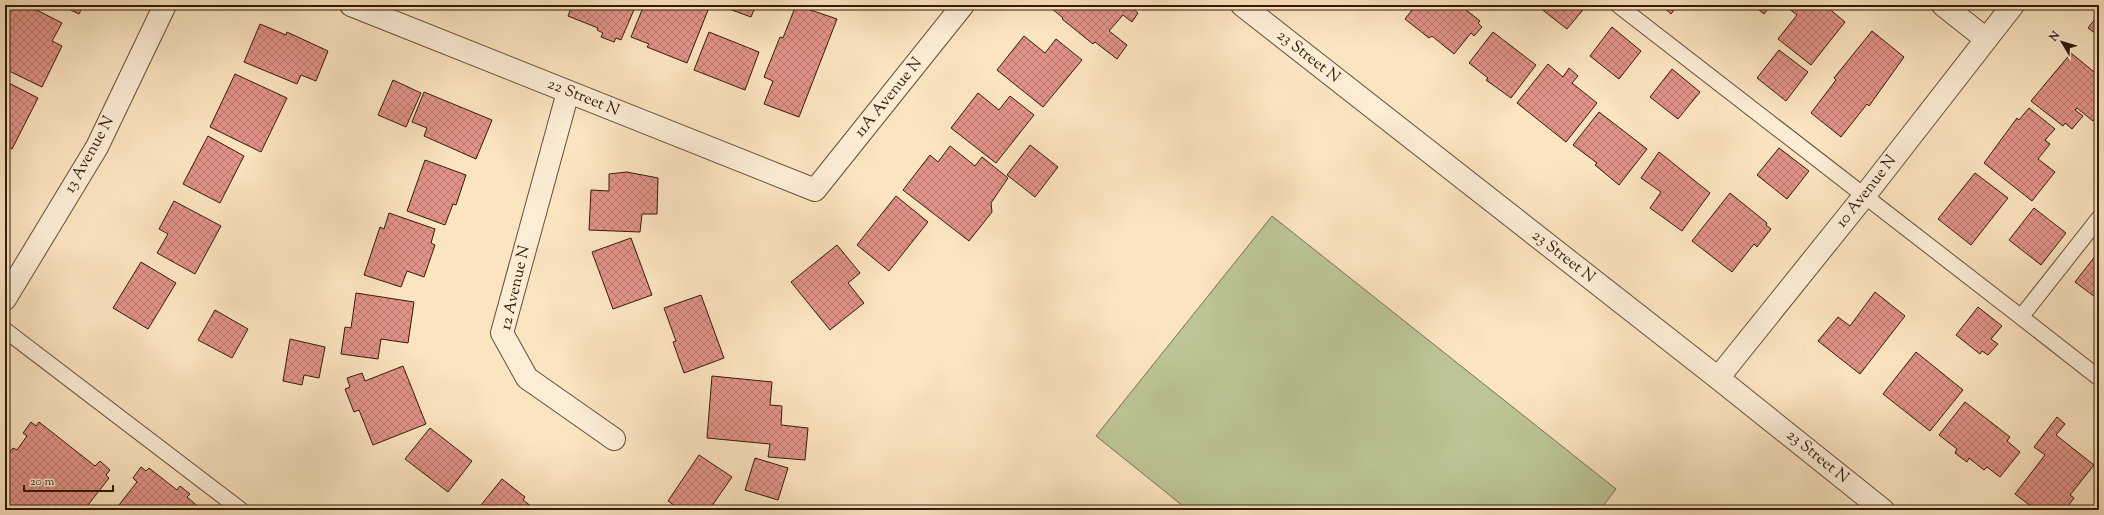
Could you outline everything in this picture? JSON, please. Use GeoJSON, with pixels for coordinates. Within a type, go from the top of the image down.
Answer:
{"type":"FeatureCollection","features":[{"type":"Feature","properties":{"kind":"street","name":"13 Avenue N"},"geometry":{"type":"LineString","coordinates":[[5,299],[97,147],[165,5]]}},
{"type":"Feature","properties":{"kind":"street","name":"22 Street N"},"geometry":{"type":"LineString","coordinates":[[351,5],[815,190]]}},
{"type":"Feature","properties":{"kind":"street","name":"11A Avenue N"},"geometry":{"type":"LineString","coordinates":[[815,190],[963,5]]}},
{"type":"Feature","properties":{"kind":"street","name":"23 Street N"},"geometry":{"type":"LineString","coordinates":[[1242,5],[1718,378],[1883,510]]}},
{"type":"Feature","properties":{"kind":"street"},"geometry":{"type":"LineString","coordinates":[[1943,5],[1986,39]]}},
{"type":"Feature","properties":{"kind":"street","name":"10 Avenue N"},"geometry":{"type":"LineString","coordinates":[[1718,378],[1865,195],[2013,5]]}},
{"type":"Feature","properties":{"kind":"street","name":"12 Avenue N"},"geometry":{"type":"LineString","coordinates":[[568,92],[502,333],[527,378],[614,439]]}},
{"type":"Feature","properties":{"kind":"lane"},"geometry":{"type":"LineString","coordinates":[[1618,5],[1865,195],[2099,378]]}},
{"type":"Feature","properties":{"kind":"lane"},"geometry":{"type":"LineString","coordinates":[[2021,317],[2099,218]]}},
{"type":"Feature","properties":{"kind":"lane"},"geometry":{"type":"LineString","coordinates":[[5,330],[241,510]]}},
{"type":"Feature","properties":{"kind":"green space"},"geometry":{"type":"Polygon","coordinates":[[[1272,216],[1616,489],[1600,510],[1188,510],[1096,436],[1272,216]]]}},
{"type":"Feature","properties":{"kind":"building"},"geometry":{"type":"Polygon","coordinates":[[[5,5],[27,5],[62,23],[52,41],[62,46],[42,87],[5,69],[5,5]]]}},
{"type":"Feature","properties":{"kind":"building"},"geometry":{"type":"Polygon","coordinates":[[[60,5],[83,5],[79,14],[60,5]]]}},
{"type":"Feature","properties":{"kind":"building"},"geometry":{"type":"Polygon","coordinates":[[[572,5],[636,5],[621,40],[616,38],[614,42],[601,37],[603,33],[597,30],[598,28],[568,16],[572,5]]]}},
{"type":"Feature","properties":{"kind":"building"},"geometry":{"type":"Polygon","coordinates":[[[644,5],[710,5],[687,63],[647,47],[649,44],[631,37],[644,5]]]}},
{"type":"Feature","properties":{"kind":"building"},"geometry":{"type":"Polygon","coordinates":[[[718,5],[756,5],[751,17],[718,5]]]}},
{"type":"Feature","properties":{"kind":"building"},"geometry":{"type":"Polygon","coordinates":[[[796,5],[837,19],[799,117],[764,104],[773,81],[764,77],[780,37],[783,38],[796,5]]]}},
{"type":"Feature","properties":{"kind":"building"},"geometry":{"type":"Polygon","coordinates":[[[1051,5],[1121,5],[1125,9],[1128,5],[1138,13],[1132,22],[1123,15],[1109,31],[1127,45],[1117,59],[1095,42],[1093,44],[1062,19],[1063,18],[1050,7],[1051,5]]]}},
{"type":"Feature","properties":{"kind":"building"},"geometry":{"type":"Polygon","coordinates":[[[1416,5],[1460,5],[1480,21],[1478,23],[1482,27],[1474,36],[1471,33],[1454,54],[1432,36],[1429,38],[1405,19],[1416,5]]]}},
{"type":"Feature","properties":{"kind":"building"},"geometry":{"type":"Polygon","coordinates":[[[1542,5],[1587,5],[1567,29],[1540,8],[1542,5]]]}},
{"type":"Feature","properties":{"kind":"building"},"geometry":{"type":"Polygon","coordinates":[[[1661,5],[1678,5],[1671,14],[1661,5]]]}},
{"type":"Feature","properties":{"kind":"building"},"geometry":{"type":"Polygon","coordinates":[[[1771,5],[1764,14],[1754,6],[1771,5]]]}},
{"type":"Feature","properties":{"kind":"building"},"geometry":{"type":"Polygon","coordinates":[[[1784,5],[1829,5],[1827,7],[1845,22],[1811,65],[1778,39],[1797,15],[1784,5]]]}},
{"type":"Feature","properties":{"kind":"building"},"geometry":{"type":"Polygon","coordinates":[[[2099,14],[2099,36],[2088,28],[2099,14]]]}},
{"type":"Feature","properties":{"kind":"building"},"geometry":{"type":"Polygon","coordinates":[[[260,24],[286,35],[287,32],[328,51],[316,81],[301,75],[297,84],[244,62],[260,24]]]}},
{"type":"Feature","properties":{"kind":"building"},"geometry":{"type":"Polygon","coordinates":[[[1612,27],[1641,51],[1619,79],[1590,56],[1612,27]]]}},
{"type":"Feature","properties":{"kind":"building"},"geometry":{"type":"Polygon","coordinates":[[[1872,31],[1904,57],[1869,106],[1867,104],[1841,137],[1811,113],[1836,80],[1834,78],[1872,31]]]}},
{"type":"Feature","properties":{"kind":"building"},"geometry":{"type":"Polygon","coordinates":[[[709,32],[759,52],[745,90],[694,70],[709,32]]]}},
{"type":"Feature","properties":{"kind":"building"},"geometry":{"type":"Polygon","coordinates":[[[1493,32],[1536,65],[1511,98],[1486,80],[1488,78],[1469,63],[1493,32]]]}},
{"type":"Feature","properties":{"kind":"building"},"geometry":{"type":"Polygon","coordinates":[[[1024,36],[1045,53],[1056,39],[1082,60],[1043,107],[997,70],[1024,36]]]}},
{"type":"Feature","properties":{"kind":"building"},"geometry":{"type":"Polygon","coordinates":[[[1779,50],[1808,72],[1786,101],[1757,78],[1779,50]]]}},
{"type":"Feature","properties":{"kind":"building"},"geometry":{"type":"Polygon","coordinates":[[[2071,53],[2099,76],[2099,114],[2093,121],[2077,108],[2075,110],[2083,116],[2072,129],[2065,123],[2063,126],[2031,101],[2071,53]]]}},
{"type":"Feature","properties":{"kind":"building"},"geometry":{"type":"Polygon","coordinates":[[[1548,64],[1563,77],[1569,68],[1578,76],[1572,83],[1597,103],[1566,142],[1517,103],[1548,64]]]}},
{"type":"Feature","properties":{"kind":"building"},"geometry":{"type":"Polygon","coordinates":[[[1672,69],[1700,92],[1678,119],[1650,97],[1672,69]]]}},
{"type":"Feature","properties":{"kind":"building"},"geometry":{"type":"Polygon","coordinates":[[[235,74],[287,98],[261,152],[210,127],[235,74]]]}},
{"type":"Feature","properties":{"kind":"building"},"geometry":{"type":"Polygon","coordinates":[[[393,80],[421,93],[406,127],[378,115],[393,80]]]}},
{"type":"Feature","properties":{"kind":"building"},"geometry":{"type":"Polygon","coordinates":[[[5,81],[38,98],[12,149],[8,147],[5,153],[5,81]]]}},
{"type":"Feature","properties":{"kind":"building"},"geometry":{"type":"Polygon","coordinates":[[[424,92],[492,120],[476,159],[424,136],[427,128],[412,122],[424,92]]]}},
{"type":"Feature","properties":{"kind":"building"},"geometry":{"type":"Polygon","coordinates":[[[978,93],[999,110],[1010,96],[1034,115],[996,163],[951,128],[978,93]]]}},
{"type":"Feature","properties":{"kind":"building"},"geometry":{"type":"Polygon","coordinates":[[[2029,108],[2055,129],[2045,140],[2050,144],[2038,159],[2055,172],[2032,201],[1984,163],[2017,118],[2019,120],[2029,108]]]}},
{"type":"Feature","properties":{"kind":"building"},"geometry":{"type":"Polygon","coordinates":[[[1599,112],[1647,149],[1619,185],[1595,165],[1597,163],[1573,145],[1599,112]]]}},
{"type":"Feature","properties":{"kind":"building"},"geometry":{"type":"Polygon","coordinates":[[[208,136],[244,156],[220,203],[183,184],[208,136]]]}},
{"type":"Feature","properties":{"kind":"building"},"geometry":{"type":"Polygon","coordinates":[[[1030,145],[1058,167],[1035,197],[1007,175],[1030,145]]]}},
{"type":"Feature","properties":{"kind":"building"},"geometry":{"type":"Polygon","coordinates":[[[950,146],[975,166],[982,157],[1008,178],[991,203],[992,212],[969,241],[903,190],[930,155],[938,162],[950,146]]]}},
{"type":"Feature","properties":{"kind":"building"},"geometry":{"type":"Polygon","coordinates":[[[1779,148],[1809,171],[1787,199],[1757,175],[1779,148]]]}},
{"type":"Feature","properties":{"kind":"building"},"geometry":{"type":"Polygon","coordinates":[[[1659,152],[1710,193],[1682,231],[1650,208],[1661,192],[1641,178],[1659,152]]]}},
{"type":"Feature","properties":{"kind":"building"},"geometry":{"type":"Polygon","coordinates":[[[425,160],[466,175],[456,205],[453,204],[445,225],[407,211],[425,160]]]}},
{"type":"Feature","properties":{"kind":"building"},"geometry":{"type":"Polygon","coordinates":[[[627,172],[658,178],[657,214],[642,214],[640,232],[589,230],[591,190],[609,191],[609,174],[627,172]]]}},
{"type":"Feature","properties":{"kind":"building"},"geometry":{"type":"Polygon","coordinates":[[[1975,173],[2008,198],[1971,245],[1938,219],[1975,173]]]}},
{"type":"Feature","properties":{"kind":"building"},"geometry":{"type":"Polygon","coordinates":[[[1730,193],[1767,223],[1766,225],[1771,229],[1757,247],[1754,244],[1732,272],[1692,241],[1730,193]]]}},
{"type":"Feature","properties":{"kind":"building"},"geometry":{"type":"Polygon","coordinates":[[[896,196],[928,222],[889,271],[857,245],[896,196]]]}},
{"type":"Feature","properties":{"kind":"building"},"geometry":{"type":"Polygon","coordinates":[[[174,201],[221,226],[195,274],[157,253],[168,234],[159,229],[174,201]]]}},
{"type":"Feature","properties":{"kind":"building"},"geometry":{"type":"Polygon","coordinates":[[[2034,208],[2066,233],[2041,265],[2009,240],[2034,208]]]}},
{"type":"Feature","properties":{"kind":"building"},"geometry":{"type":"Polygon","coordinates":[[[389,213],[435,229],[431,243],[435,245],[424,277],[407,271],[401,287],[364,275],[380,227],[384,229],[389,213]]]}},
{"type":"Feature","properties":{"kind":"building"},"geometry":{"type":"Polygon","coordinates":[[[631,238],[652,295],[613,309],[592,252],[631,238]]]}},
{"type":"Feature","properties":{"kind":"building"},"geometry":{"type":"Polygon","coordinates":[[[837,245],[860,273],[848,283],[864,303],[830,330],[791,282],[837,245]]]}},
{"type":"Feature","properties":{"kind":"building"},"geometry":{"type":"Polygon","coordinates":[[[2096,255],[2099,258],[2099,300],[2075,282],[2096,255]]]}},
{"type":"Feature","properties":{"kind":"building"},"geometry":{"type":"Polygon","coordinates":[[[141,262],[176,283],[148,329],[113,308],[141,262]]]}},
{"type":"Feature","properties":{"kind":"building"},"geometry":{"type":"Polygon","coordinates":[[[1875,292],[1905,316],[1860,374],[1818,341],[1838,317],[1850,326],[1875,292]]]}},
{"type":"Feature","properties":{"kind":"building"},"geometry":{"type":"Polygon","coordinates":[[[356,293],[414,302],[408,343],[381,339],[378,359],[341,354],[345,327],[351,328],[356,293]]]}},
{"type":"Feature","properties":{"kind":"building"},"geometry":{"type":"Polygon","coordinates":[[[701,295],[724,358],[684,373],[673,342],[676,341],[664,308],[701,295]]]}},
{"type":"Feature","properties":{"kind":"building"},"geometry":{"type":"Polygon","coordinates":[[[1978,307],[2002,326],[1991,339],[1998,344],[1988,355],[1982,351],[1980,354],[1956,335],[1978,307]]]}},
{"type":"Feature","properties":{"kind":"building"},"geometry":{"type":"Polygon","coordinates":[[[215,310],[248,329],[232,358],[198,340],[215,310]]]}},
{"type":"Feature","properties":{"kind":"building"},"geometry":{"type":"Polygon","coordinates":[[[290,339],[325,347],[319,378],[304,375],[302,385],[283,381],[290,339]]]}},
{"type":"Feature","properties":{"kind":"building"},"geometry":{"type":"Polygon","coordinates":[[[1916,352],[1963,390],[1930,431],[1883,394],[1916,352]]]}},
{"type":"Feature","properties":{"kind":"building"},"geometry":{"type":"Polygon","coordinates":[[[403,366],[426,424],[373,445],[359,410],[354,412],[345,389],[350,387],[347,378],[362,373],[365,381],[403,366]]]}},
{"type":"Feature","properties":{"kind":"building"},"geometry":{"type":"Polygon","coordinates":[[[712,376],[772,382],[770,405],[782,406],[781,425],[808,428],[805,460],[768,457],[770,444],[707,438],[712,376]]]}},
{"type":"Feature","properties":{"kind":"building"},"geometry":{"type":"Polygon","coordinates":[[[1965,402],[2010,437],[2007,441],[2020,452],[2000,477],[1987,467],[1984,470],[1969,458],[1967,462],[1955,453],[1957,449],[1939,435],[1965,402]]]}},
{"type":"Feature","properties":{"kind":"building"},"geometry":{"type":"Polygon","coordinates":[[[2057,417],[2065,424],[2056,435],[2094,465],[2070,495],[2074,498],[2065,510],[2036,510],[2015,494],[2045,455],[2034,447],[2057,417]]]}},
{"type":"Feature","properties":{"kind":"building"},"geometry":{"type":"Polygon","coordinates":[[[31,422],[36,426],[39,422],[95,466],[100,461],[110,470],[106,475],[109,478],[88,505],[92,508],[91,510],[15,510],[5,502],[5,465],[9,460],[5,457],[13,448],[17,450],[27,436],[23,433],[31,422]]]}},
{"type":"Feature","properties":{"kind":"building"},"geometry":{"type":"Polygon","coordinates":[[[430,428],[472,461],[448,492],[405,459],[430,428]]]}},
{"type":"Feature","properties":{"kind":"building"},"geometry":{"type":"Polygon","coordinates":[[[699,455],[732,477],[709,510],[681,510],[668,501],[699,455]]]}},
{"type":"Feature","properties":{"kind":"building"},"geometry":{"type":"Polygon","coordinates":[[[755,458],[788,468],[778,500],[745,490],[755,458]]]}},
{"type":"Feature","properties":{"kind":"building"},"geometry":{"type":"Polygon","coordinates":[[[141,467],[146,471],[149,468],[177,490],[180,486],[190,494],[187,497],[202,510],[115,510],[137,482],[133,478],[141,467]]]}},
{"type":"Feature","properties":{"kind":"building"},"geometry":{"type":"Polygon","coordinates":[[[502,479],[525,497],[523,500],[536,510],[477,510],[502,479]]]}}]}
